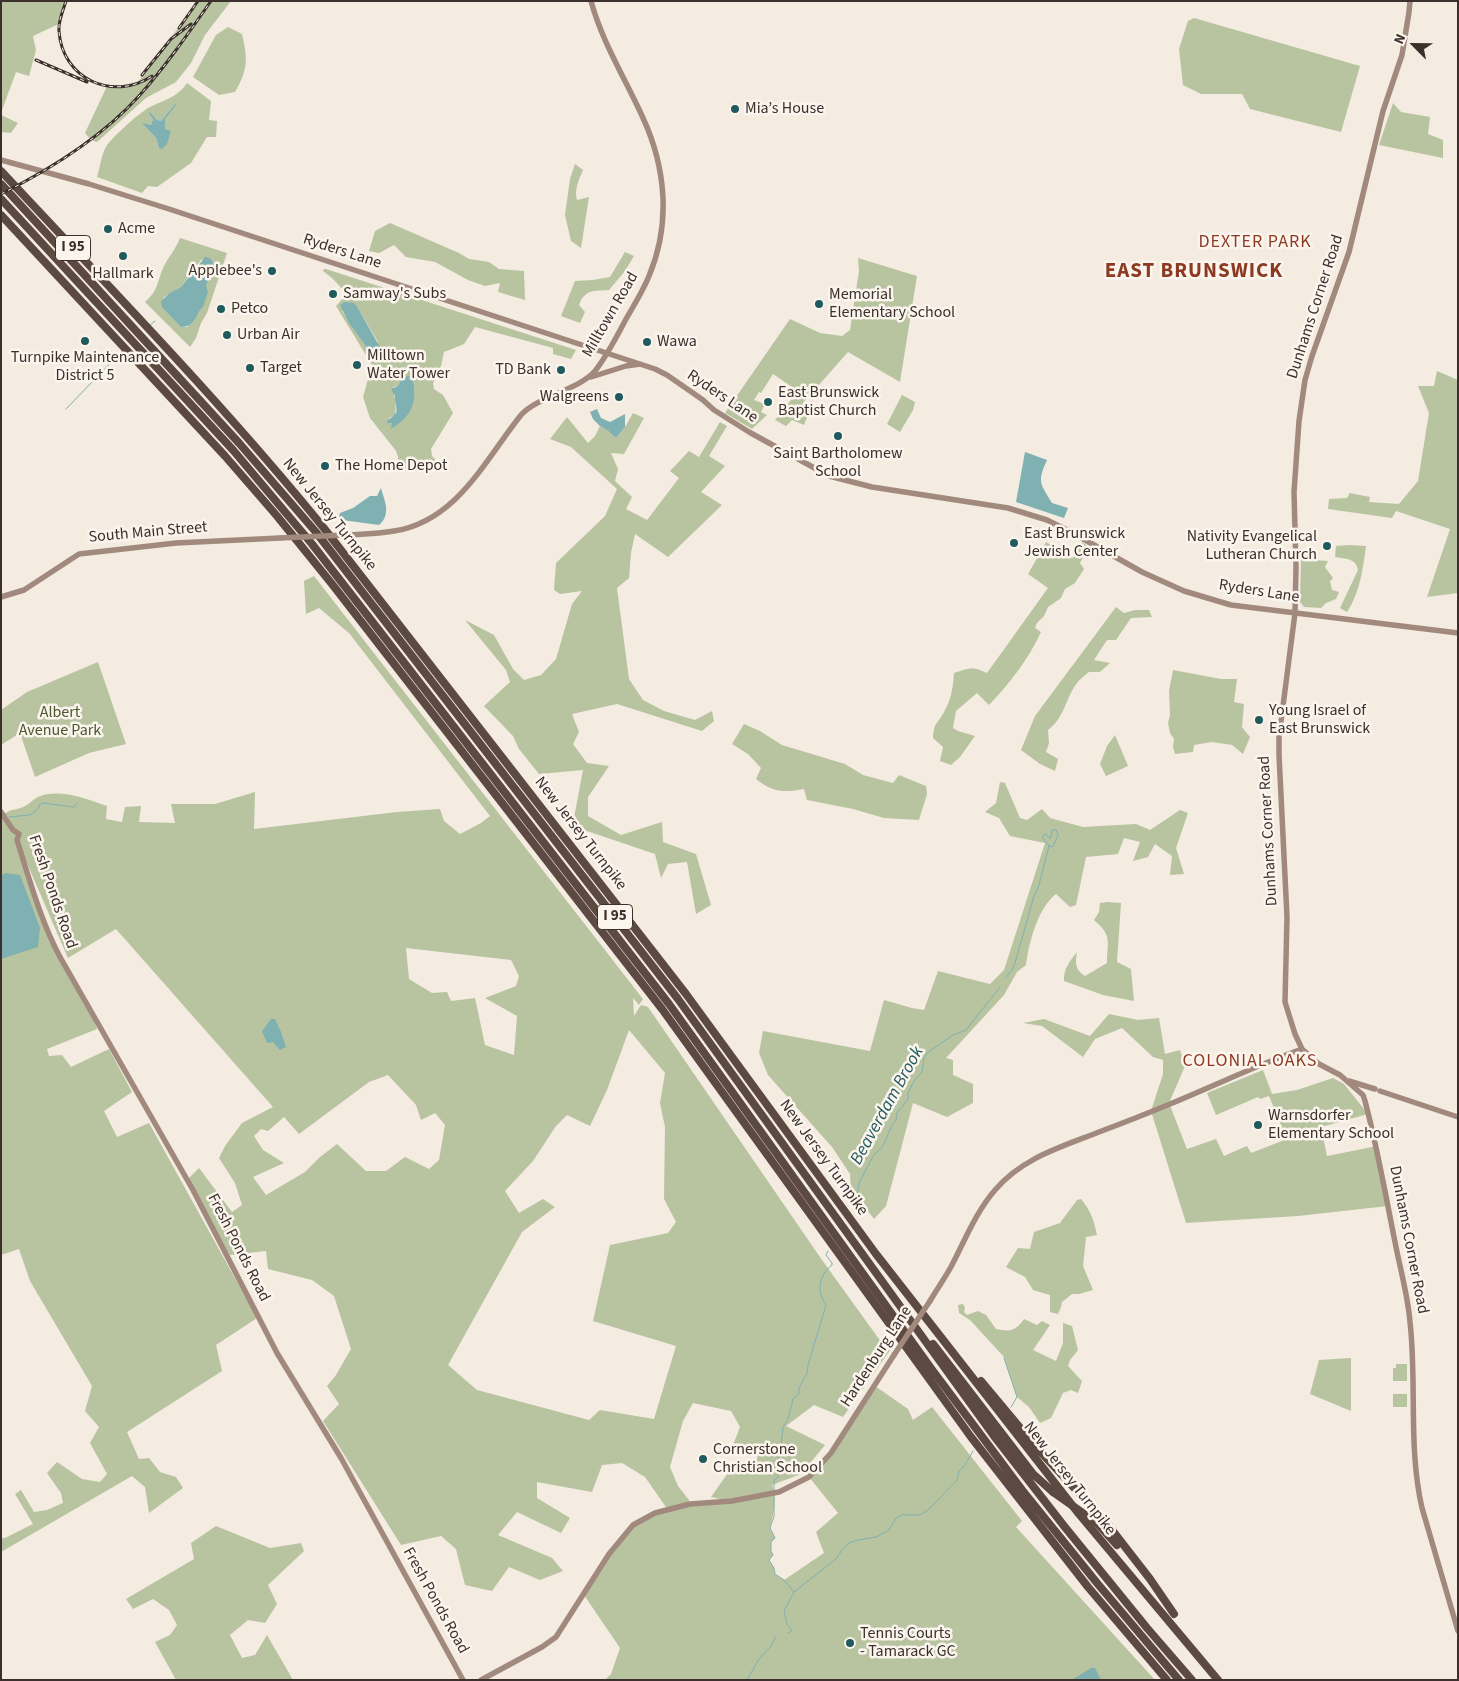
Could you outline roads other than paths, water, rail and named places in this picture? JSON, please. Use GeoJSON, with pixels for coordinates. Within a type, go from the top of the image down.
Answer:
{"type":"FeatureCollection","features":[{"type":"Feature","properties":{"kind":"highway","name":"New Jersey Turnpike"},"geometry":{"type":"LineString","coordinates":[[1,171],[274,468],[347,557],[664,965],[876,1254],[1084,1521],[1218,1680]]}},
{"type":"Feature","properties":{"kind":"highway","name":"New Jersey Turnpike"},"geometry":{"type":"LineString","coordinates":[[1,184],[239,442],[315,532],[678,999],[972,1407],[1024,1476],[1147,1628],[1192,1680]]}},
{"type":"Feature","properties":{"kind":"highway","name":"New Jersey Turnpike"},"geometry":{"type":"LineString","coordinates":[[1,199],[233,450],[312,544],[670,1004],[934,1371],[1017,1482],[1097,1583],[1179,1680]]}},
{"type":"Feature","properties":{"kind":"highway","name":"I 95"},"geometry":{"type":"LineString","coordinates":[[1,215],[252,486],[332,584],[662,1009],[982,1452],[1083,1580],[1167,1680]]}},
{"type":"Feature","properties":{"kind":"highway"},"geometry":{"type":"LineString","coordinates":[[867,1260],[1034,1474],[1053,1492],[1097,1523],[1112,1538],[1174,1614],[1150,1579],[1105,1521],[1021,1430],[876,1254]]}},
{"type":"Feature","properties":{"kind":"street","name":"Milltown Road"},"geometry":{"type":"LineString","coordinates":[[280,538],[396,531],[429,520],[456,500],[524,412],[586,378],[596,370],[644,288],[653,266],[662,234],[664,204],[660,170],[652,141],[600,29],[591,1]]}},
{"type":"Feature","properties":{"kind":"street","name":"Dunhams Corner Road"},"geometry":{"type":"LineString","coordinates":[[1410,1],[1402,55],[1383,110],[1349,252],[1305,380],[1299,421],[1294,492],[1295,613],[1279,737],[1287,917],[1284,996],[1288,1015],[1302,1049],[1319,1064],[1348,1081],[1364,1098],[1377,1146],[1410,1321],[1417,1488],[1426,1526],[1458,1631]]}},
{"type":"Feature","properties":{"kind":"street","name":"Ryders Lane"},"geometry":{"type":"LineString","coordinates":[[1,160],[89,184],[641,364],[667,375],[730,420],[829,476],[899,492],[1008,508],[1048,520],[1142,572],[1184,591],[1230,605],[1458,633]]}},
{"type":"Feature","properties":{"kind":"street"},"geometry":{"type":"LineString","coordinates":[[586,378],[626,366],[641,364]]}},
{"type":"Feature","properties":{"kind":"street","name":"South Main Street"},"geometry":{"type":"LineString","coordinates":[[1,597],[24,590],[79,554],[184,542],[280,538]]}},
{"type":"Feature","properties":{"kind":"street","name":"Fresh Ponds Road"},"geometry":{"type":"LineString","coordinates":[[1,812],[13,830],[19,834],[17,840],[48,931],[57,951],[193,1190],[277,1353],[341,1458],[463,1680]]}},
{"type":"Feature","properties":{"kind":"street","name":"Hardenburg Lane"},"geometry":{"type":"LineString","coordinates":[[481,1680],[542,1647],[556,1637],[609,1554],[633,1525],[655,1513],[690,1504],[732,1502],[779,1492],[809,1476],[831,1453],[930,1301],[983,1206],[995,1190],[1020,1166],[1051,1150],[1147,1114],[1242,1072],[1302,1049]]}},
{"type":"Feature","properties":{"kind":"street"},"geometry":{"type":"LineString","coordinates":[[1348,1081],[1458,1116]]}},
{"type":"Feature","properties":{"kind":"water"},"geometry":{"type":"Polygon","coordinates":[[[175,104],[165,119],[165,129],[171,131],[167,144],[162,149],[159,148],[156,138],[142,123],[151,125],[153,119],[150,112],[157,120],[161,121],[175,104]]]}},
{"type":"Feature","properties":{"kind":"water"},"geometry":{"type":"Polygon","coordinates":[[[205,257],[210,258],[214,266],[206,286],[208,292],[203,307],[193,322],[181,327],[162,307],[161,301],[181,287],[205,257]]]}},
{"type":"Feature","properties":{"kind":"water"},"geometry":{"type":"Polygon","coordinates":[[[345,302],[354,303],[358,308],[381,349],[379,353],[371,353],[349,323],[340,305],[345,302]]]}},
{"type":"Feature","properties":{"kind":"water"},"geometry":{"type":"Polygon","coordinates":[[[409,376],[409,380],[413,380],[414,402],[404,420],[391,429],[392,423],[386,422],[396,413],[397,409],[395,396],[391,389],[398,386],[401,380],[409,376]]]}},
{"type":"Feature","properties":{"kind":"water"},"geometry":{"type":"Polygon","coordinates":[[[597,409],[601,418],[610,422],[625,414],[625,427],[616,438],[593,419],[590,412],[597,409]]]}},
{"type":"Feature","properties":{"kind":"water"},"geometry":{"type":"Polygon","coordinates":[[[1025,452],[1047,460],[1041,482],[1052,503],[1068,508],[1064,518],[1016,502],[1025,452]]]}},
{"type":"Feature","properties":{"kind":"water"},"geometry":{"type":"Polygon","coordinates":[[[381,488],[386,512],[383,521],[379,525],[342,520],[339,517],[340,513],[353,508],[370,496],[377,496],[381,488]]]}},
{"type":"Feature","properties":{"kind":"water"},"geometry":{"type":"Polygon","coordinates":[[[5,873],[20,875],[40,928],[38,947],[1,959],[1,876],[5,873]]]}},
{"type":"Feature","properties":{"kind":"water"},"geometry":{"type":"Polygon","coordinates":[[[271,1019],[275,1019],[286,1047],[280,1050],[273,1042],[267,1043],[262,1031],[271,1019]]]}},
{"type":"Feature","properties":{"kind":"water"},"geometry":{"type":"Polygon","coordinates":[[[1091,1668],[1095,1668],[1101,1680],[1072,1680],[1091,1668]]]}},
{"type":"Feature","properties":{"kind":"waterway"},"geometry":{"type":"LineString","coordinates":[[150,325],[155,321]]}},
{"type":"Feature","properties":{"kind":"waterway"},"geometry":{"type":"LineString","coordinates":[[66,409],[122,351]]}},
{"type":"Feature","properties":{"kind":"waterway"},"geometry":{"type":"LineString","coordinates":[[9,817],[30,815],[43,803],[74,807],[77,803]]}},
{"type":"Feature","properties":{"kind":"waterway","name":"Beaverdam Brook"},"geometry":{"type":"LineString","coordinates":[[1053,830],[1056,830],[1058,835],[1053,847],[1049,846],[1042,837],[1045,834],[1050,838],[1053,830]]}},
{"type":"Feature","properties":{"kind":"waterway","name":"Beaverdam Brook"},"geometry":{"type":"LineString","coordinates":[[1006,977],[1015,963],[1049,846]]}},
{"type":"Feature","properties":{"kind":"waterway","name":"Beaverdam Brook"},"geometry":{"type":"LineString","coordinates":[[854,1205],[859,1183],[873,1156],[883,1146],[896,1120],[897,1113],[908,1099],[908,1093],[914,1081],[922,1072],[924,1058],[928,1052],[953,1035],[966,1030],[1000,987]]}},
{"type":"Feature","properties":{"kind":"waterway","name":"Beaverdam Brook"},"geometry":{"type":"LineString","coordinates":[[774,1490],[774,1480],[778,1477],[777,1461],[780,1455],[783,1427],[788,1419],[793,1399],[799,1394],[799,1388],[807,1373],[826,1305],[821,1294],[820,1284],[824,1274],[832,1265],[826,1255],[828,1251]]}},
{"type":"Feature","properties":{"kind":"waterway"},"geometry":{"type":"LineString","coordinates":[[1004,1358],[1017,1397],[1011,1407]]}},
{"type":"Feature","properties":{"kind":"waterway"},"geometry":{"type":"LineString","coordinates":[[794,1592],[836,1559],[849,1543],[876,1537],[889,1530],[896,1518],[902,1515],[920,1515],[929,1509],[957,1480],[959,1471],[973,1451]]}},
{"type":"Feature","properties":{"kind":"waterway","name":"Beaverdam Brook"},"geometry":{"type":"LineString","coordinates":[[774,1497],[774,1516],[770,1528],[775,1538],[771,1542],[773,1555],[769,1560],[775,1574],[784,1580],[794,1592],[784,1611],[787,1624],[792,1631],[788,1633]]}},
{"type":"Feature","properties":{"kind":"waterway","name":"Beaverdam Brook"},"geometry":{"type":"LineString","coordinates":[[747,1680],[759,1659],[771,1646],[776,1636]]}},
{"type":"Feature","properties":{"kind":"railway"},"geometry":{"type":"LineString","coordinates":[[66,1],[59,27],[62,48],[69,62],[79,73],[92,81],[106,86],[121,87],[137,84],[152,76]]}},
{"type":"Feature","properties":{"kind":"railway"},"geometry":{"type":"LineString","coordinates":[[179,28],[198,1]]}},
{"type":"Feature","properties":{"kind":"railway"},"geometry":{"type":"LineString","coordinates":[[1,194],[57,163],[108,126],[139,96],[158,74],[211,1]]}},
{"type":"Feature","properties":{"kind":"railway"},"geometry":{"type":"LineString","coordinates":[[142,75],[171,39],[191,24]]}},
{"type":"Feature","properties":{"kind":"railway"},"geometry":{"type":"LineString","coordinates":[[36,60],[87,82]]}},
{"type":"Feature","properties":{"kind":"place","name":"Mia’s House"},"geometry":{"type":"Point","coordinates":[735,109]}},
{"type":"Feature","properties":{"kind":"place","name":"Acme"},"geometry":{"type":"Point","coordinates":[108,229]}},
{"type":"Feature","properties":{"kind":"place","name":"Hallmark"},"geometry":{"type":"Point","coordinates":[123,256]}},
{"type":"Feature","properties":{"kind":"place","name":"Applebee's"},"geometry":{"type":"Point","coordinates":[272,271]}},
{"type":"Feature","properties":{"kind":"place","name":"Samway's Subs"},"geometry":{"type":"Point","coordinates":[333,294]}},
{"type":"Feature","properties":{"kind":"place","name":"Memorial Elementary School"},"geometry":{"type":"Point","coordinates":[819,304]}},
{"type":"Feature","properties":{"kind":"place","name":"Petco"},"geometry":{"type":"Point","coordinates":[221,309]}},
{"type":"Feature","properties":{"kind":"place","name":"Urban Air"},"geometry":{"type":"Point","coordinates":[227,335]}},
{"type":"Feature","properties":{"kind":"place","name":"Turnpike Maintenance District 5"},"geometry":{"type":"Point","coordinates":[85,341]}},
{"type":"Feature","properties":{"kind":"place","name":"Wawa"},"geometry":{"type":"Point","coordinates":[647,342]}},
{"type":"Feature","properties":{"kind":"place","name":"Milltown Water Tower"},"geometry":{"type":"Point","coordinates":[357,365]}},
{"type":"Feature","properties":{"kind":"place","name":"Target"},"geometry":{"type":"Point","coordinates":[250,368]}},
{"type":"Feature","properties":{"kind":"place","name":"TD Bank"},"geometry":{"type":"Point","coordinates":[561,370]}},
{"type":"Feature","properties":{"kind":"place","name":"Walgreens"},"geometry":{"type":"Point","coordinates":[619,397]}},
{"type":"Feature","properties":{"kind":"place","name":"East Brunswick Baptist Church"},"geometry":{"type":"Point","coordinates":[768,402]}},
{"type":"Feature","properties":{"kind":"place","name":"Saint Bartholomew School"},"geometry":{"type":"Point","coordinates":[838,436]}},
{"type":"Feature","properties":{"kind":"place","name":"The Home Depot"},"geometry":{"type":"Point","coordinates":[325,466]}},
{"type":"Feature","properties":{"kind":"place","name":"East Brunswick Jewish Center"},"geometry":{"type":"Point","coordinates":[1014,543]}},
{"type":"Feature","properties":{"kind":"place","name":"Nativity Evangelical Lutheran Church"},"geometry":{"type":"Point","coordinates":[1327,546]}},
{"type":"Feature","properties":{"kind":"place","name":"Young Israel of East Brunswick"},"geometry":{"type":"Point","coordinates":[1259,720]}},
{"type":"Feature","properties":{"kind":"place","name":"Warnsdorfer Elementary School"},"geometry":{"type":"Point","coordinates":[1258,1125]}},
{"type":"Feature","properties":{"kind":"place","name":"Cornerstone Christian School"},"geometry":{"type":"Point","coordinates":[703,1459]}},
{"type":"Feature","properties":{"kind":"place","name":"Tennis Courts - Tamarack GC"},"geometry":{"type":"Point","coordinates":[850,1643]}},
{"type":"Feature","properties":{"kind":"district","name":"DEXTER PARK"},"geometry":{"type":"Point","coordinates":[1255,243]}},
{"type":"Feature","properties":{"kind":"district","name":"EAST BRUNSWICK"},"geometry":{"type":"Point","coordinates":[1194,272]}},
{"type":"Feature","properties":{"kind":"district","name":"COLONIAL OAKS"},"geometry":{"type":"Point","coordinates":[1250,1062]}},
{"type":"Feature","properties":{"kind":"park label","name":"Albert Avenue Park"},"geometry":{"type":"Point","coordinates":[60,722]}}]}
